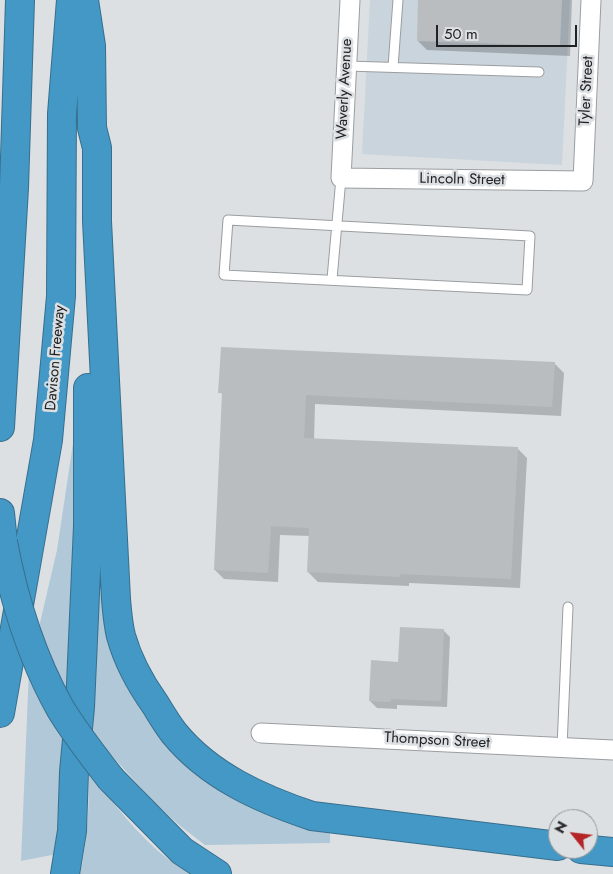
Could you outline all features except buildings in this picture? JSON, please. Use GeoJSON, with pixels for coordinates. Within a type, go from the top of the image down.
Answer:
{"type":"FeatureCollection","features":[{"type":"Feature","properties":{"kind":"highway"},"geometry":{"type":"LineString","coordinates":[[0,427],[14,188],[20,0]]}},
{"type":"Feature","properties":{"kind":"highway","name":"Davison Freeway"},"geometry":{"type":"LineString","coordinates":[[0,713],[32,539],[50,420],[61,296],[62,114],[71,0]]}},
{"type":"Feature","properties":{"kind":"highway"},"geometry":{"type":"LineString","coordinates":[[84,0],[91,46],[92,128],[97,148],[97,221],[116,599],[121,635],[130,660],[143,686],[174,732],[188,748],[217,772],[246,790],[274,803],[312,816],[548,845]]}},
{"type":"Feature","properties":{"kind":"highway"},"geometry":{"type":"LineString","coordinates":[[65,874],[72,832],[87,545],[86,147],[92,128]]}},
{"type":"Feature","properties":{"kind":"highway"},"geometry":{"type":"LineString","coordinates":[[0,512],[3,542],[14,594],[23,624],[42,673],[61,709],[111,779],[182,851],[217,874]]}},
{"type":"Feature","properties":{"kind":"highway"},"geometry":{"type":"LineString","coordinates":[[598,851],[613,852]]}},
{"type":"Feature","properties":{"kind":"street","name":"Waverly Avenue"},"geometry":{"type":"LineString","coordinates":[[341,178],[350,0]]}},
{"type":"Feature","properties":{"kind":"street","name":"Tyler Street"},"geometry":{"type":"LineString","coordinates":[[583,181],[591,0]]}},
{"type":"Feature","properties":{"kind":"street","name":"Lincoln Street"},"geometry":{"type":"LineString","coordinates":[[341,178],[583,181]]}},
{"type":"Feature","properties":{"kind":"street","name":"Thompson Street"},"geometry":{"type":"LineString","coordinates":[[261,733],[613,750]]}},
{"type":"Feature","properties":{"kind":"lane"},"geometry":{"type":"LineString","coordinates":[[393,67],[398,0]]}},
{"type":"Feature","properties":{"kind":"lane"},"geometry":{"type":"LineString","coordinates":[[347,66],[539,72]]}},
{"type":"Feature","properties":{"kind":"lane"},"geometry":{"type":"LineString","coordinates":[[332,279],[341,178]]}},
{"type":"Feature","properties":{"kind":"lane"},"geometry":{"type":"LineString","coordinates":[[228,220],[337,224],[530,236],[527,290],[224,275],[228,220]]}},
{"type":"Feature","properties":{"kind":"lane"},"geometry":{"type":"LineString","coordinates":[[562,747],[568,607]]}},
{"type":"Feature","properties":{"kind":"shaded area"},"geometry":{"type":"Polygon","coordinates":[[[370,0],[570,0],[562,165],[362,154],[370,0]]]}},
{"type":"Feature","properties":{"kind":"shaded area"},"geometry":{"type":"Polygon","coordinates":[[[77,417],[80,498],[57,854],[21,861],[29,670],[57,550],[77,417]]]}},
{"type":"Feature","properties":{"kind":"shaded area"},"geometry":{"type":"Polygon","coordinates":[[[98,578],[105,614],[172,745],[330,827],[330,843],[205,845],[179,825],[153,801],[93,735],[98,578]]]}},
{"type":"Feature","properties":{"kind":"shaded area"},"geometry":{"type":"Polygon","coordinates":[[[89,770],[136,829],[169,860],[192,874],[80,874],[88,822],[89,770]]]}}]}
